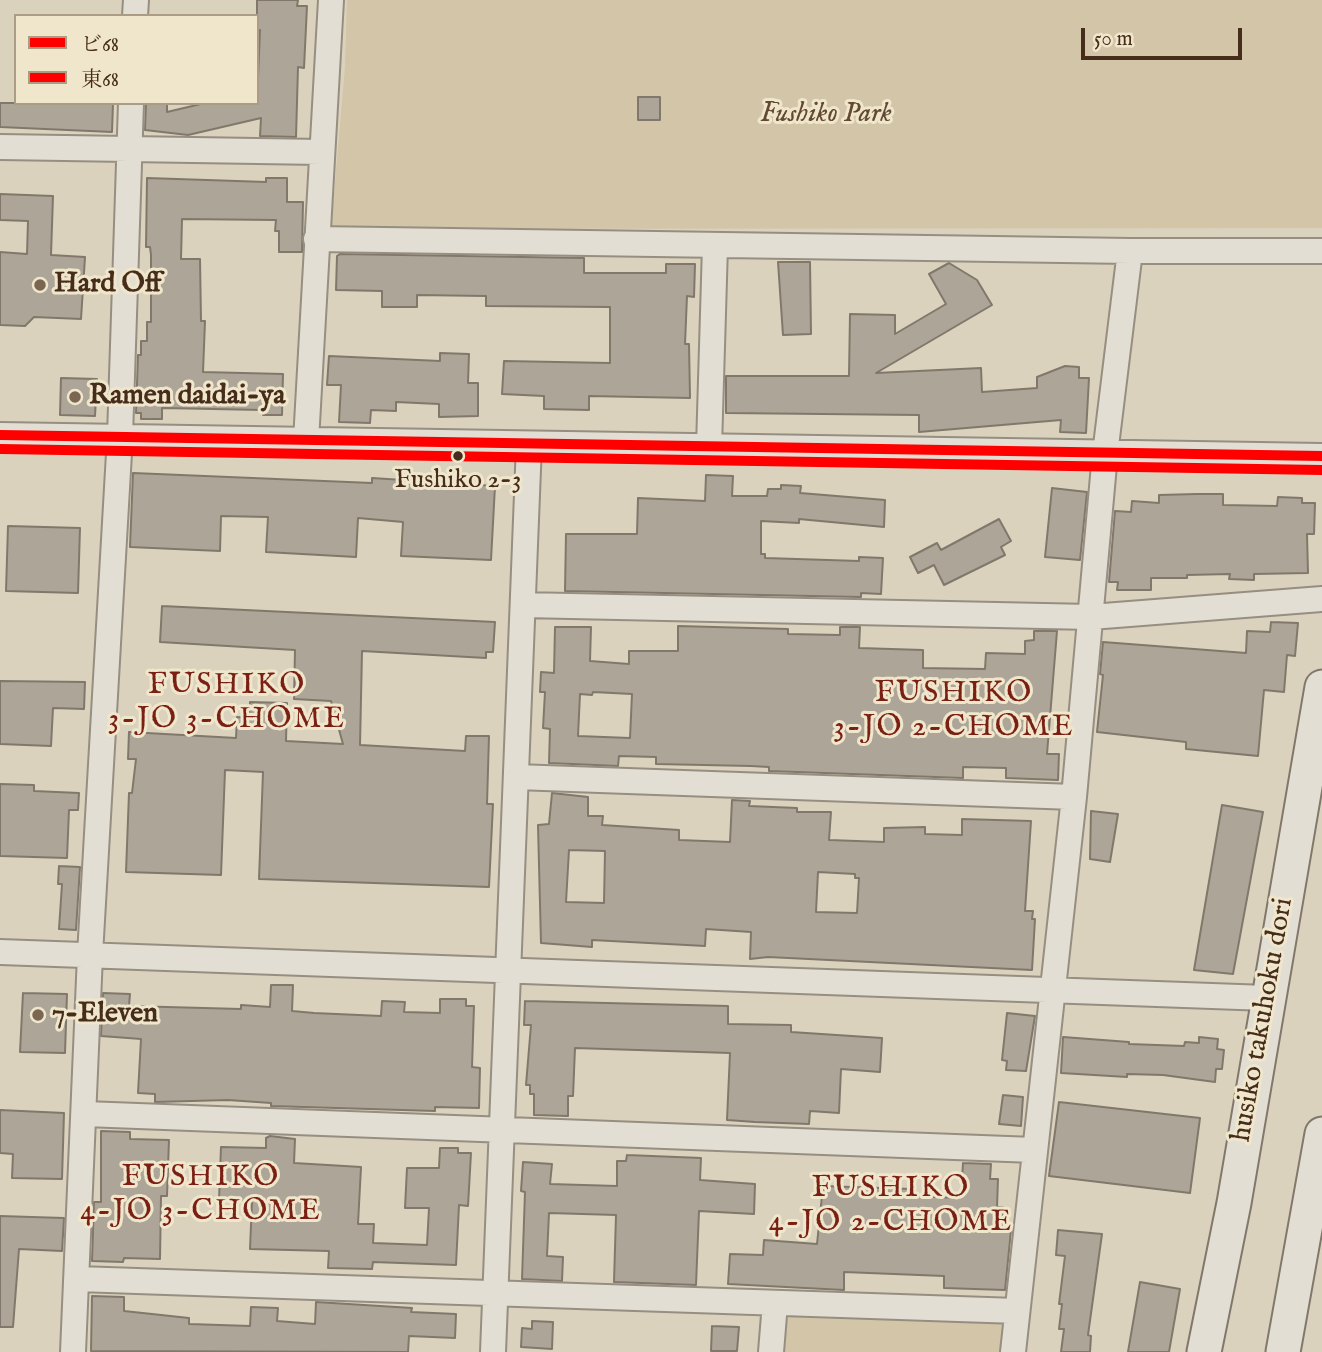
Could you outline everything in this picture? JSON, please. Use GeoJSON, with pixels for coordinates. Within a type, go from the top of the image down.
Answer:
{"type":"FeatureCollection","features":[{"type":"Feature","properties":{"kind":"street"},"geometry":{"type":"LineString","coordinates":[[306,440],[331,0]]}},
{"type":"Feature","properties":{"kind":"street"},"geometry":{"type":"LineString","coordinates":[[73,1352],[90,955],[120,436],[131,105]]}},
{"type":"Feature","properties":{"kind":"street"},"geometry":{"type":"LineString","coordinates":[[0,147],[321,152]]}},
{"type":"Feature","properties":{"kind":"street"},"geometry":{"type":"LineString","coordinates":[[316,239],[1130,251],[1322,251]]}},
{"type":"Feature","properties":{"kind":"street"},"geometry":{"type":"LineString","coordinates":[[709,447],[715,246]]}},
{"type":"Feature","properties":{"kind":"street"},"geometry":{"type":"LineString","coordinates":[[1013,1352],[1074,797],[1105,454],[1130,251]]}},
{"type":"Feature","properties":{"kind":"street"},"geometry":{"type":"LineString","coordinates":[[0,435],[1322,456]]}},
{"type":"Feature","properties":{"kind":"street"},"geometry":{"type":"LineString","coordinates":[[493,1352],[529,444]]}},
{"type":"Feature","properties":{"kind":"street"},"geometry":{"type":"LineString","coordinates":[[523,605],[1091,617],[1322,599]]}},
{"type":"Feature","properties":{"kind":"street","name":"husiko takuhoku dori"},"geometry":{"type":"LineString","coordinates":[[1204,1352],[1234,1203],[1322,687]]}},
{"type":"Feature","properties":{"kind":"street"},"geometry":{"type":"LineString","coordinates":[[516,777],[1074,797]]}},
{"type":"Feature","properties":{"kind":"street"},"geometry":{"type":"LineString","coordinates":[[0,952],[1267,998]]}},
{"type":"Feature","properties":{"kind":"street"},"geometry":{"type":"LineString","coordinates":[[85,1114],[1034,1150]]}},
{"type":"Feature","properties":{"kind":"street"},"geometry":{"type":"LineString","coordinates":[[1283,1352],[1322,1134]]}},
{"type":"Feature","properties":{"kind":"street"},"geometry":{"type":"LineString","coordinates":[[78,1279],[1017,1311]]}},
{"type":"Feature","properties":{"kind":"street"},"geometry":{"type":"LineString","coordinates":[[771,1352],[775,1303]]}},
{"type":"Feature","properties":{"kind":"green space","name":"Fushiko Park"},"geometry":{"type":"Polygon","coordinates":[[[347,0],[1322,0],[1322,228],[331,229],[345,67],[347,0]]]}},
{"type":"Feature","properties":{"kind":"green space"},"geometry":{"type":"Polygon","coordinates":[[[791,1316],[1002,1324],[1005,1330],[1003,1352],[782,1352],[786,1319],[791,1316]]]}},
{"type":"Feature","properties":{"kind":"building"},"geometry":{"type":"Polygon","coordinates":[[[257,0],[298,0],[297,6],[307,6],[304,68],[298,67],[296,137],[260,136],[261,118],[188,135],[145,130],[146,105],[167,105],[167,112],[197,105],[259,105],[260,30],[257,0]]]}},
{"type":"Feature","properties":{"kind":"building"},"geometry":{"type":"Polygon","coordinates":[[[638,97],[660,97],[660,120],[638,120],[638,97]]]}},
{"type":"Feature","properties":{"kind":"building"},"geometry":{"type":"Polygon","coordinates":[[[0,103],[113,105],[112,132],[0,127],[0,103]]]}},
{"type":"Feature","properties":{"kind":"building"},"geometry":{"type":"Polygon","coordinates":[[[147,178],[266,182],[266,178],[287,178],[287,202],[303,202],[302,252],[279,252],[276,220],[182,219],[181,259],[200,259],[201,321],[205,321],[203,372],[283,374],[282,415],[263,415],[263,410],[162,408],[162,419],[141,419],[141,413],[136,413],[138,355],[141,355],[141,341],[147,341],[147,322],[151,322],[151,255],[150,247],[146,247],[147,178]]]}},
{"type":"Feature","properties":{"kind":"building"},"geometry":{"type":"Polygon","coordinates":[[[0,194],[53,196],[51,255],[85,257],[81,319],[34,317],[25,326],[0,325],[0,252],[27,254],[28,221],[0,220],[0,194]]]}},
{"type":"Feature","properties":{"kind":"building"},"geometry":{"type":"Polygon","coordinates":[[[337,256],[584,258],[584,273],[666,273],[666,264],[695,264],[694,297],[687,296],[685,344],[689,344],[690,398],[589,396],[589,410],[544,409],[544,396],[502,394],[504,361],[610,363],[610,307],[486,306],[486,296],[417,295],[417,307],[382,307],[382,291],[336,290],[337,256]]]}},
{"type":"Feature","properties":{"kind":"building"},"geometry":{"type":"Polygon","coordinates":[[[778,262],[810,262],[811,334],[783,335],[778,262]]]}},
{"type":"Feature","properties":{"kind":"building"},"geometry":{"type":"Polygon","coordinates":[[[949,263],[977,280],[992,305],[876,373],[981,368],[982,392],[1037,388],[1037,377],[1065,366],[1079,367],[1079,378],[1089,378],[1086,433],[1060,432],[1061,420],[919,432],[919,415],[726,413],[726,376],[849,376],[850,314],[895,315],[895,334],[946,304],[929,274],[949,263]]]}},
{"type":"Feature","properties":{"kind":"building"},"geometry":{"type":"Polygon","coordinates":[[[440,353],[469,354],[468,383],[478,383],[478,416],[439,417],[439,404],[396,402],[396,411],[371,410],[370,423],[339,422],[341,385],[327,385],[329,356],[440,361],[440,353]]]}},
{"type":"Feature","properties":{"kind":"building"},"geometry":{"type":"Polygon","coordinates":[[[61,378],[97,379],[95,416],[60,415],[61,378]]]}},
{"type":"Feature","properties":{"kind":"building"},"geometry":{"type":"Polygon","coordinates":[[[133,473],[372,483],[372,478],[495,486],[491,560],[401,556],[403,522],[358,518],[356,557],[266,552],[268,517],[221,516],[220,551],[130,547],[133,473]]]}},
{"type":"Feature","properties":{"kind":"building"},"geometry":{"type":"Polygon","coordinates":[[[706,475],[733,476],[732,496],[767,496],[768,489],[781,489],[781,485],[801,486],[800,493],[885,500],[884,527],[799,519],[799,523],[761,521],[761,554],[765,554],[765,558],[859,561],[859,557],[883,558],[881,594],[861,593],[861,597],[565,591],[566,534],[637,534],[638,498],[705,501],[706,475]]]}},
{"type":"Feature","properties":{"kind":"building"},"geometry":{"type":"Polygon","coordinates":[[[1052,488],[1087,492],[1080,560],[1045,557],[1052,488]]]}},
{"type":"Feature","properties":{"kind":"building"},"geometry":{"type":"Polygon","coordinates":[[[1223,494],[1223,505],[1277,506],[1278,497],[1302,498],[1302,503],[1315,503],[1314,534],[1307,534],[1308,573],[1254,574],[1254,580],[1229,579],[1230,574],[1151,578],[1151,590],[1117,590],[1118,582],[1109,582],[1115,511],[1131,512],[1132,501],[1159,503],[1159,495],[1223,494]]]}},
{"type":"Feature","properties":{"kind":"building"},"geometry":{"type":"Polygon","coordinates":[[[999,519],[1011,541],[1001,547],[1005,555],[944,585],[934,565],[918,573],[910,557],[937,543],[941,550],[999,519]]]}},
{"type":"Feature","properties":{"kind":"building"},"geometry":{"type":"Polygon","coordinates":[[[8,526],[80,528],[78,593],[6,591],[8,526]]]}},
{"type":"Feature","properties":{"kind":"building"},"geometry":{"type":"Polygon","coordinates":[[[162,606],[495,622],[493,652],[486,652],[486,658],[362,651],[360,745],[465,751],[466,736],[489,736],[487,804],[493,804],[489,887],[259,879],[263,772],[225,770],[221,875],[126,872],[129,793],[132,793],[136,759],[128,759],[129,732],[236,738],[237,717],[249,718],[250,702],[287,703],[286,741],[343,744],[331,701],[294,699],[295,650],[160,642],[162,606]]]}},
{"type":"Feature","properties":{"kind":"building"},"geometry":{"type":"Polygon","coordinates":[[[1271,622],[1298,623],[1295,656],[1287,655],[1284,692],[1264,690],[1258,756],[1186,749],[1186,742],[1097,732],[1103,675],[1100,674],[1103,642],[1246,653],[1247,631],[1270,632],[1271,622]]]}},
{"type":"Feature","properties":{"kind":"building"},"geometry":{"type":"Polygon","coordinates":[[[678,626],[788,629],[788,634],[840,635],[840,627],[860,627],[859,648],[923,650],[923,668],[985,669],[986,653],[1025,654],[1025,641],[1034,640],[1034,631],[1057,631],[1047,754],[1059,754],[1058,780],[1006,778],[1006,768],[963,767],[963,778],[769,771],[769,767],[751,766],[656,764],[656,757],[619,756],[618,766],[549,763],[550,729],[543,728],[545,692],[540,692],[541,672],[554,673],[555,627],[591,627],[590,661],[629,664],[629,651],[678,651],[678,626]],[[580,694],[578,736],[630,738],[632,694],[580,694]]]}},
{"type":"Feature","properties":{"kind":"building"},"geometry":{"type":"Polygon","coordinates":[[[0,681],[85,682],[84,709],[53,708],[51,746],[0,744],[0,681]]]}},
{"type":"Feature","properties":{"kind":"building"},"geometry":{"type":"Polygon","coordinates":[[[0,784],[34,785],[34,791],[79,793],[78,810],[69,810],[67,858],[0,856],[0,784]]]}},
{"type":"Feature","properties":{"kind":"building"},"geometry":{"type":"Polygon","coordinates":[[[552,793],[588,797],[588,816],[603,816],[602,825],[679,830],[679,840],[730,842],[732,800],[750,801],[749,806],[797,808],[797,812],[831,812],[829,840],[884,842],[884,828],[925,827],[925,834],[962,835],[962,819],[1031,821],[1025,911],[1033,911],[1032,919],[1035,919],[1032,970],[768,957],[750,959],[751,932],[706,929],[705,946],[592,940],[592,947],[541,943],[538,825],[549,824],[552,793]],[[569,850],[566,902],[604,903],[605,851],[569,850]],[[818,872],[816,912],[857,913],[859,878],[855,878],[855,874],[818,872]]]}},
{"type":"Feature","properties":{"kind":"building"},"geometry":{"type":"Polygon","coordinates":[[[1222,805],[1263,812],[1233,974],[1194,970],[1222,805]]]}},
{"type":"Feature","properties":{"kind":"building"},"geometry":{"type":"Polygon","coordinates":[[[1091,811],[1118,814],[1110,862],[1090,859],[1091,811]]]}},
{"type":"Feature","properties":{"kind":"building"},"geometry":{"type":"Polygon","coordinates":[[[59,866],[80,867],[76,930],[59,929],[62,884],[58,884],[59,866]]]}},
{"type":"Feature","properties":{"kind":"building"},"geometry":{"type":"Polygon","coordinates":[[[271,985],[293,985],[292,1011],[314,1013],[381,1016],[382,1001],[405,1002],[404,1012],[440,1013],[440,999],[466,999],[466,1006],[474,1006],[472,1067],[480,1068],[479,1108],[435,1107],[435,1111],[271,1106],[271,1103],[228,1100],[155,1102],[155,1094],[138,1093],[141,1039],[101,1036],[103,993],[130,994],[129,1006],[241,1009],[241,1005],[270,1007],[271,985]]]}},
{"type":"Feature","properties":{"kind":"building"},"geometry":{"type":"Polygon","coordinates":[[[23,993],[67,994],[65,1053],[20,1052],[23,993]]]}},
{"type":"Feature","properties":{"kind":"building"},"geometry":{"type":"Polygon","coordinates":[[[525,1001],[728,1006],[728,1024],[791,1025],[791,1032],[882,1038],[880,1072],[841,1069],[839,1113],[810,1111],[809,1124],[727,1120],[730,1053],[575,1048],[573,1096],[568,1096],[568,1116],[534,1115],[534,1094],[530,1094],[530,1085],[526,1085],[531,1025],[524,1025],[525,1001]]]}},
{"type":"Feature","properties":{"kind":"building"},"geometry":{"type":"Polygon","coordinates":[[[1007,1013],[1035,1016],[1026,1071],[1006,1070],[1007,1061],[1002,1060],[1007,1013]]]}},
{"type":"Feature","properties":{"kind":"building"},"geometry":{"type":"Polygon","coordinates":[[[1063,1037],[1184,1046],[1185,1042],[1199,1043],[1199,1037],[1218,1039],[1217,1049],[1224,1050],[1222,1069],[1216,1069],[1215,1082],[1163,1075],[1127,1074],[1127,1077],[1061,1073],[1063,1037]]]}},
{"type":"Feature","properties":{"kind":"building"},"geometry":{"type":"Polygon","coordinates":[[[1003,1095],[1023,1097],[1021,1126],[999,1124],[1003,1095]]]}},
{"type":"Feature","properties":{"kind":"building"},"geometry":{"type":"Polygon","coordinates":[[[1059,1102],[1200,1118],[1190,1193],[1049,1176],[1059,1102]]]}},
{"type":"Feature","properties":{"kind":"building"},"geometry":{"type":"Polygon","coordinates":[[[0,1110],[64,1113],[62,1179],[12,1178],[13,1154],[0,1153],[0,1110]]]}},
{"type":"Feature","properties":{"kind":"building"},"geometry":{"type":"Polygon","coordinates":[[[101,1131],[130,1132],[130,1139],[169,1140],[167,1196],[161,1196],[160,1259],[92,1261],[94,1202],[101,1202],[101,1131]]]}},
{"type":"Feature","properties":{"kind":"building"},"geometry":{"type":"Polygon","coordinates":[[[270,1136],[295,1139],[294,1163],[361,1167],[358,1224],[374,1224],[373,1243],[427,1245],[429,1208],[405,1208],[407,1168],[439,1168],[440,1148],[458,1148],[458,1153],[471,1153],[468,1206],[459,1205],[456,1265],[373,1262],[372,1269],[328,1268],[329,1251],[250,1249],[252,1201],[219,1200],[221,1147],[266,1148],[266,1138],[270,1136]]]}},
{"type":"Feature","properties":{"kind":"building"},"geometry":{"type":"Polygon","coordinates":[[[627,1155],[701,1158],[700,1180],[755,1184],[754,1214],[699,1211],[696,1285],[614,1282],[616,1215],[549,1213],[547,1256],[563,1257],[562,1281],[522,1279],[525,1192],[521,1191],[523,1162],[552,1164],[550,1184],[617,1186],[617,1161],[626,1161],[627,1155]]]}},
{"type":"Feature","properties":{"kind":"building"},"geometry":{"type":"Polygon","coordinates":[[[963,1163],[991,1164],[990,1179],[998,1179],[997,1207],[1003,1207],[1002,1229],[1011,1230],[1005,1290],[944,1288],[944,1276],[844,1272],[844,1290],[728,1284],[730,1254],[763,1255],[764,1240],[817,1244],[823,1186],[912,1189],[912,1196],[958,1198],[961,1196],[963,1163]]]}},
{"type":"Feature","properties":{"kind":"building"},"geometry":{"type":"Polygon","coordinates":[[[0,1216],[64,1218],[62,1251],[19,1249],[13,1327],[0,1327],[0,1216]]]}},
{"type":"Feature","properties":{"kind":"building"},"geometry":{"type":"Polygon","coordinates":[[[1058,1230],[1102,1234],[1088,1335],[1091,1336],[1090,1352],[1061,1352],[1064,1329],[1059,1329],[1062,1304],[1059,1304],[1065,1256],[1056,1255],[1058,1230]]]}},
{"type":"Feature","properties":{"kind":"building"},"geometry":{"type":"Polygon","coordinates":[[[1140,1282],[1180,1289],[1169,1352],[1128,1352],[1140,1282]]]}},
{"type":"Feature","properties":{"kind":"building"},"geometry":{"type":"Polygon","coordinates":[[[92,1296],[124,1297],[124,1311],[189,1318],[189,1324],[250,1326],[251,1307],[278,1308],[277,1321],[315,1324],[316,1302],[412,1308],[411,1312],[456,1314],[455,1338],[409,1336],[408,1352],[91,1351],[92,1296]]]}},
{"type":"Feature","properties":{"kind":"building"},"geometry":{"type":"Polygon","coordinates":[[[532,1321],[553,1322],[552,1349],[521,1347],[522,1328],[532,1329],[532,1321]]]}},
{"type":"Feature","properties":{"kind":"building"},"geometry":{"type":"Polygon","coordinates":[[[712,1326],[739,1327],[737,1351],[711,1351],[712,1326]]]}},
{"type":"Feature","properties":{"kind":"transit line","name":"ビ68"},"geometry":{"type":"LineString","coordinates":[[0,435],[1322,456]]}},
{"type":"Feature","properties":{"kind":"transit line","name":"東68"},"geometry":{"type":"LineString","coordinates":[[0,449],[1322,470]]}},
{"type":"Feature","properties":{"kind":"place","name":"Hard Off"},"geometry":{"type":"Point","coordinates":[40,285]}},
{"type":"Feature","properties":{"kind":"place","name":"Ramen daidai-ya"},"geometry":{"type":"Point","coordinates":[75,397]}},
{"type":"Feature","properties":{"kind":"place","name":"Fushiko 2-3"},"geometry":{"type":"Point","coordinates":[458,456]}},
{"type":"Feature","properties":{"kind":"place","name":"7-Eleven"},"geometry":{"type":"Point","coordinates":[38,1015]}},
{"type":"Feature","properties":{"kind":"district","name":"FUSHIKO 3-JO 3-CHOME"},"geometry":{"type":"Point","coordinates":[227,704]}},
{"type":"Feature","properties":{"kind":"district","name":"FUSHIKO 3-JO 2-CHOME"},"geometry":{"type":"Point","coordinates":[954,712]}},
{"type":"Feature","properties":{"kind":"district","name":"FUSHIKO 4-JO 3-CHOME"},"geometry":{"type":"Point","coordinates":[201,1196]}},
{"type":"Feature","properties":{"kind":"district","name":"FUSHIKO 4-JO 2-CHOME"},"geometry":{"type":"Point","coordinates":[891,1207]}}]}
